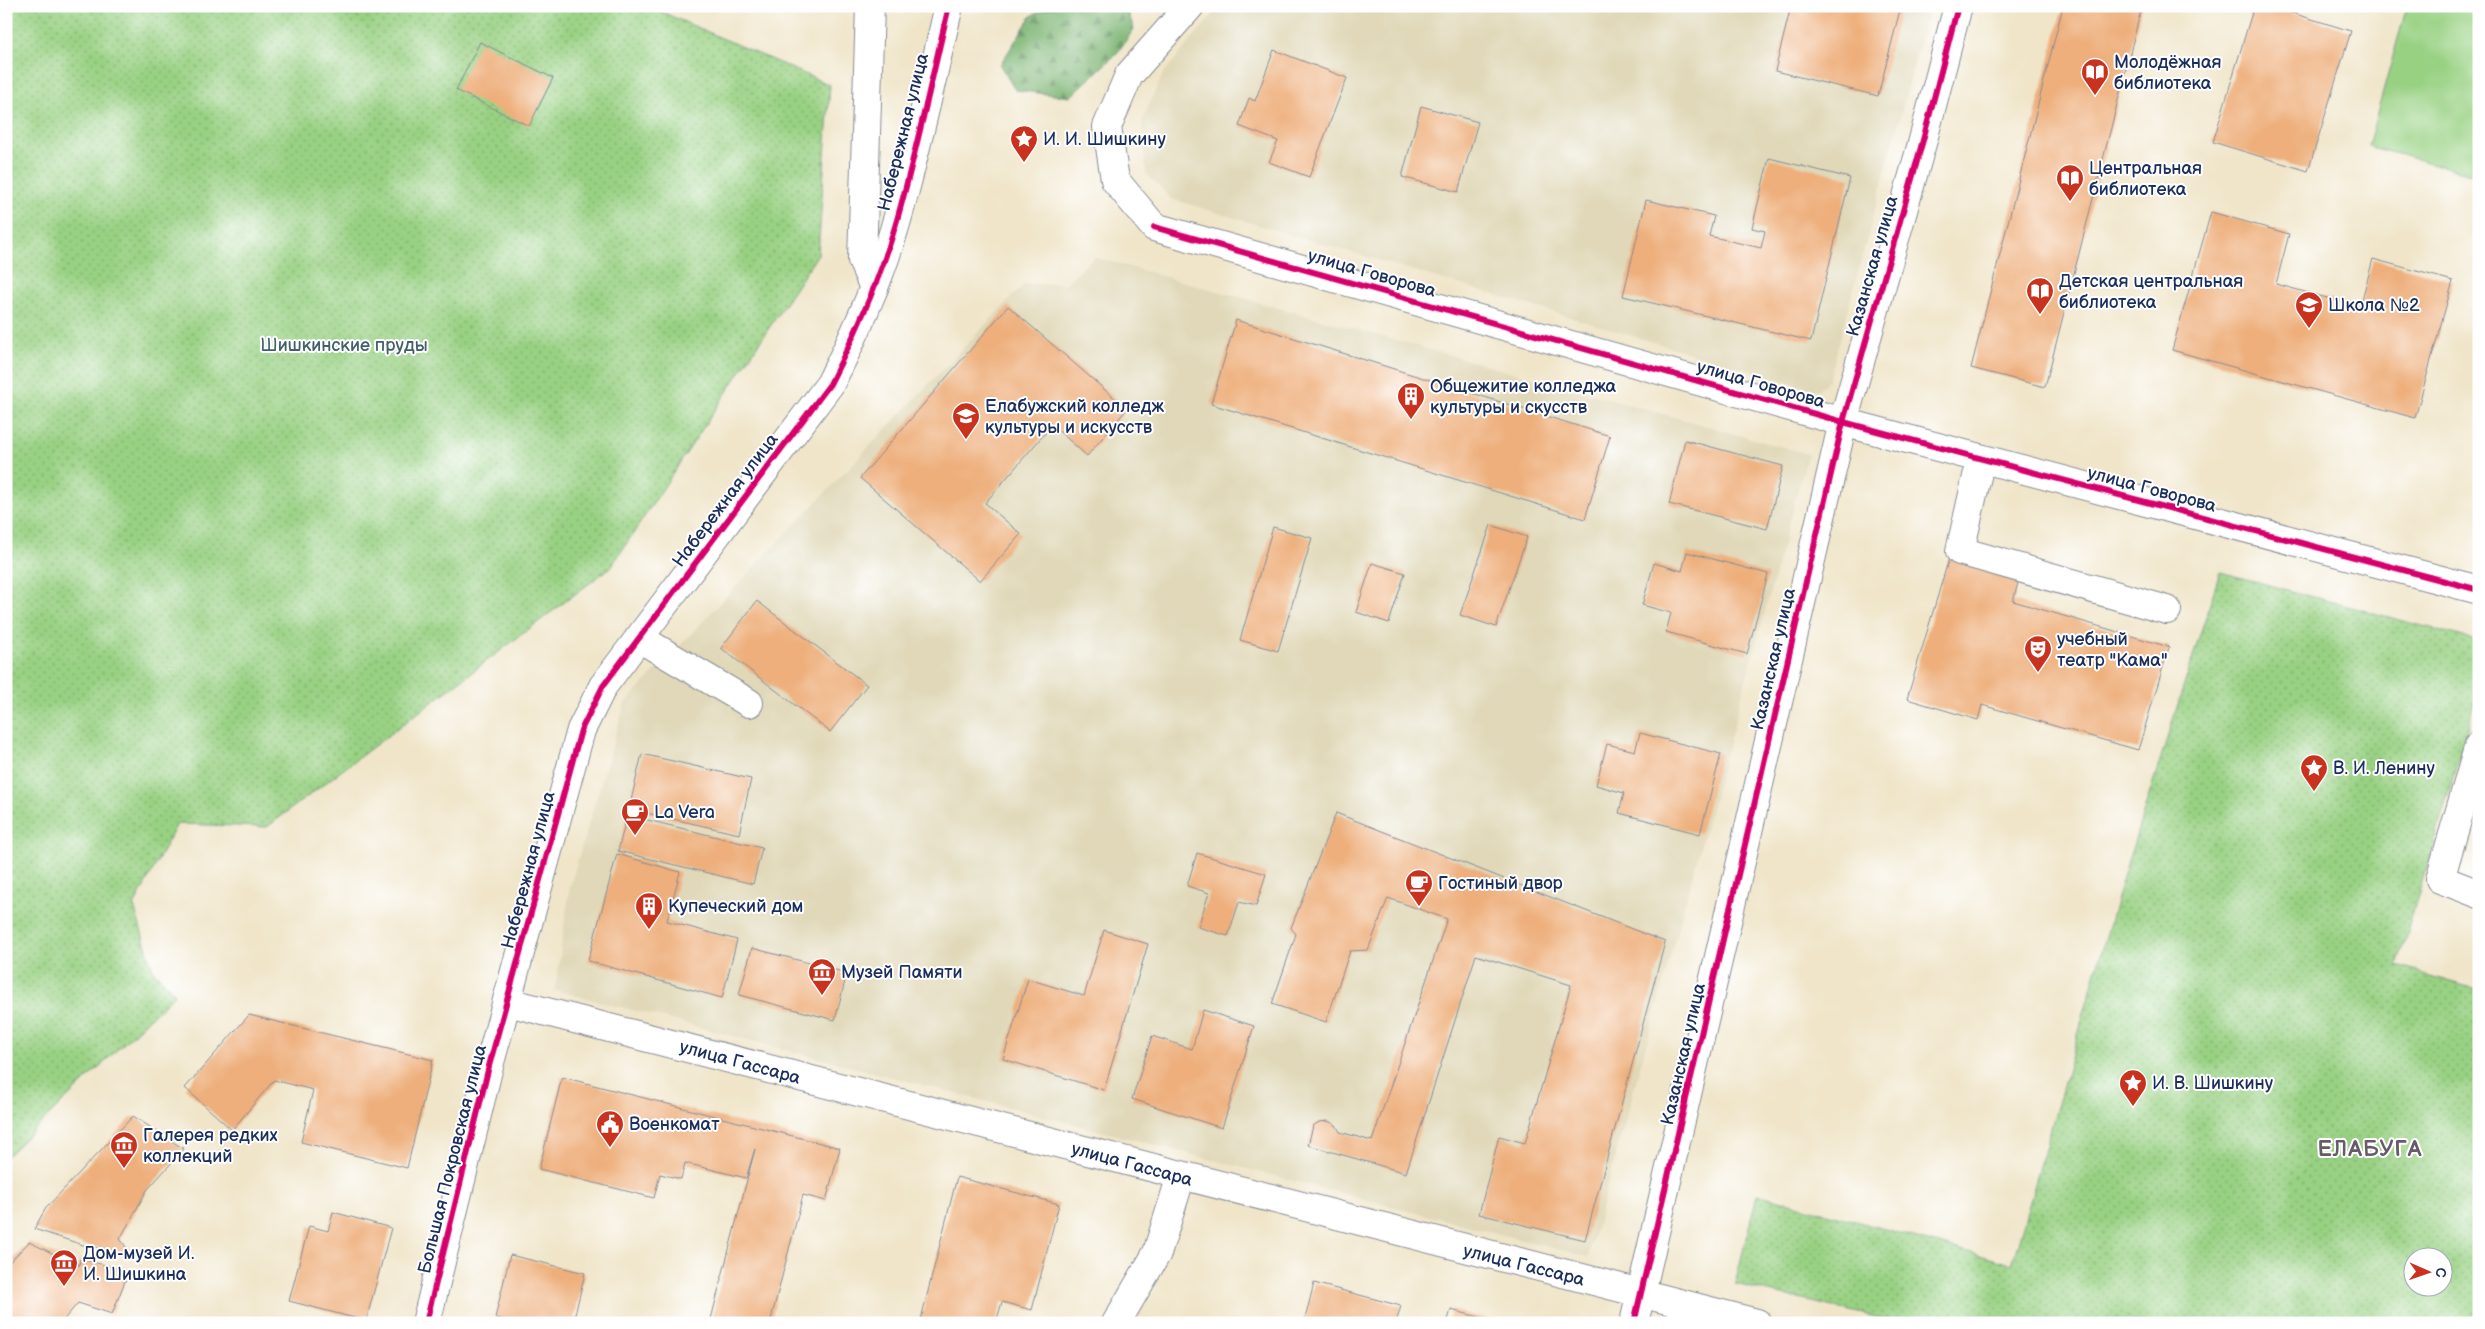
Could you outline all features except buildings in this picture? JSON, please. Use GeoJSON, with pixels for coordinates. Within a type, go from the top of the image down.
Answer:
{"type":"FeatureCollection","features":[{"type":"Feature","properties":{"kind":"street"},"geometry":{"type":"LineString","coordinates":[[870,6],[862,260],[874,288]]}},
{"type":"Feature","properties":{"kind":"street","name":"Набережная улица"},"geometry":{"type":"LineString","coordinates":[[508,1002],[581,730],[603,686],[830,384],[855,335],[874,288],[897,221],[949,6]]}},
{"type":"Feature","properties":{"kind":"street","name":"улица Говорова"},"geometry":{"type":"LineString","coordinates":[[1190,6],[1129,75],[1107,127],[1115,180],[1154,227],[1843,422],[2479,590]]}},
{"type":"Feature","properties":{"kind":"street","name":"Казанская улица"},"geometry":{"type":"LineString","coordinates":[[1634,1323],[1643,1294],[1843,422],[1923,140],[1958,6]]}},
{"type":"Feature","properties":{"kind":"street"},"geometry":{"type":"LineString","coordinates":[[1981,459],[1960,551],[2167,610]]}},
{"type":"Feature","properties":{"kind":"street"},"geometry":{"type":"LineString","coordinates":[[639,638],[749,704]]}},
{"type":"Feature","properties":{"kind":"street"},"geometry":{"type":"LineString","coordinates":[[2479,744],[2440,879],[2479,894]]}},
{"type":"Feature","properties":{"kind":"street","name":"улица Гассара"},"geometry":{"type":"LineString","coordinates":[[508,1002],[1757,1323]]}},
{"type":"Feature","properties":{"kind":"street","name":"Большая Покровская улица"},"geometry":{"type":"LineString","coordinates":[[426,1323],[489,1066],[508,1002]]}},
{"type":"Feature","properties":{"kind":"street"},"geometry":{"type":"LineString","coordinates":[[1116,1323],[1157,1253],[1181,1176]]}},
{"type":"Feature","properties":{"kind":"shaded area"},"geometry":{"type":"Polygon","coordinates":[[[1220,6],[1930,6],[1829,380],[1818,391],[1171,199],[1146,173],[1142,121],[1163,74],[1220,6]]]}},
{"type":"Feature","properties":{"kind":"shaded area"},"geometry":{"type":"Polygon","coordinates":[[[1094,257],[1808,454],[1588,1257],[555,990],[570,886],[625,703],[1024,284],[1066,283],[1094,257]]]}},
{"type":"Feature","properties":{"kind":"green space","name":"Шишкинские пруды"},"geometry":{"type":"Polygon","coordinates":[[[6,6],[648,6],[830,85],[818,254],[611,567],[267,827],[177,824],[134,906],[153,970],[175,994],[6,1157],[6,6]]]}},
{"type":"Feature","properties":{"kind":"green space"},"geometry":{"type":"Polygon","coordinates":[[[1052,6],[1126,6],[1134,29],[1118,52],[1070,97],[1015,90],[1000,65],[1031,16],[1052,6]]]}},
{"type":"Feature","properties":{"kind":"green space"},"geometry":{"type":"Polygon","coordinates":[[[2407,6],[2479,6],[2479,160],[2475,175],[2368,146],[2407,6]]]}},
{"type":"Feature","properties":{"kind":"green space"},"geometry":{"type":"Polygon","coordinates":[[[2220,572],[2479,641],[2479,690],[2397,966],[2479,990],[2479,1323],[1901,1323],[1735,1284],[1757,1194],[2012,1264],[2123,877],[2220,572]]]}},
{"type":"Feature","properties":{"kind":"cycle path"},"geometry":{"type":"LineString","coordinates":[[426,1323],[489,1066],[581,730],[603,686],[830,384],[868,304],[891,241],[911,167],[949,6]]}},
{"type":"Feature","properties":{"kind":"cycle path"},"geometry":{"type":"LineString","coordinates":[[1634,1323],[1843,422],[1923,140],[1958,6]]}},
{"type":"Feature","properties":{"kind":"cycle path"},"geometry":{"type":"LineString","coordinates":[[1154,227],[1843,422],[2479,590]]}},
{"type":"Feature","properties":{"kind":"place","name":"Молодёжная библиотека"},"geometry":{"type":"Point","coordinates":[2095,96]}},
{"type":"Feature","properties":{"kind":"place","name":"И. И. Шишкину"},"geometry":{"type":"Point","coordinates":[1024,163]}},
{"type":"Feature","properties":{"kind":"place","name":"Центральная библиотека"},"geometry":{"type":"Point","coordinates":[2070,202]}},
{"type":"Feature","properties":{"kind":"place","name":"Детская центральная библиотека"},"geometry":{"type":"Point","coordinates":[2040,315]}},
{"type":"Feature","properties":{"kind":"place","name":"Школа №2"},"geometry":{"type":"Point","coordinates":[2309,329]}},
{"type":"Feature","properties":{"kind":"place","name":"Общежитие колледжа культуры и скусств"},"geometry":{"type":"Point","coordinates":[1411,420]}},
{"type":"Feature","properties":{"kind":"place","name":"Елабужский колледж культуры и искусств"},"geometry":{"type":"Point","coordinates":[966,440]}},
{"type":"Feature","properties":{"kind":"place","name":"учебный театр \"Кама\""},"geometry":{"type":"Point","coordinates":[2038,673]}},
{"type":"Feature","properties":{"kind":"place","name":"В. И. Ленину"},"geometry":{"type":"Point","coordinates":[2314,792]}},
{"type":"Feature","properties":{"kind":"place","name":"La Vera"},"geometry":{"type":"Point","coordinates":[635,836]}},
{"type":"Feature","properties":{"kind":"place","name":"Гостиный двор"},"geometry":{"type":"Point","coordinates":[1419,907]}},
{"type":"Feature","properties":{"kind":"place","name":"Купеческий дом"},"geometry":{"type":"Point","coordinates":[649,930]}},
{"type":"Feature","properties":{"kind":"place","name":"Музей Памяти"},"geometry":{"type":"Point","coordinates":[822,996]}},
{"type":"Feature","properties":{"kind":"place","name":"И. В. Шишкину"},"geometry":{"type":"Point","coordinates":[2133,1107]}},
{"type":"Feature","properties":{"kind":"place","name":"Военкомат"},"geometry":{"type":"Point","coordinates":[610,1148]}},
{"type":"Feature","properties":{"kind":"place","name":"Галерея редких коллекций"},"geometry":{"type":"Point","coordinates":[124,1169]}},
{"type":"Feature","properties":{"kind":"place","name":"Дом-музей И. И. Шишкина"},"geometry":{"type":"Point","coordinates":[64,1287]}},
{"type":"Feature","properties":{"kind":"district","name":"ЕЛАБУГА"},"geometry":{"type":"Point","coordinates":[2370,1148]}}]}
